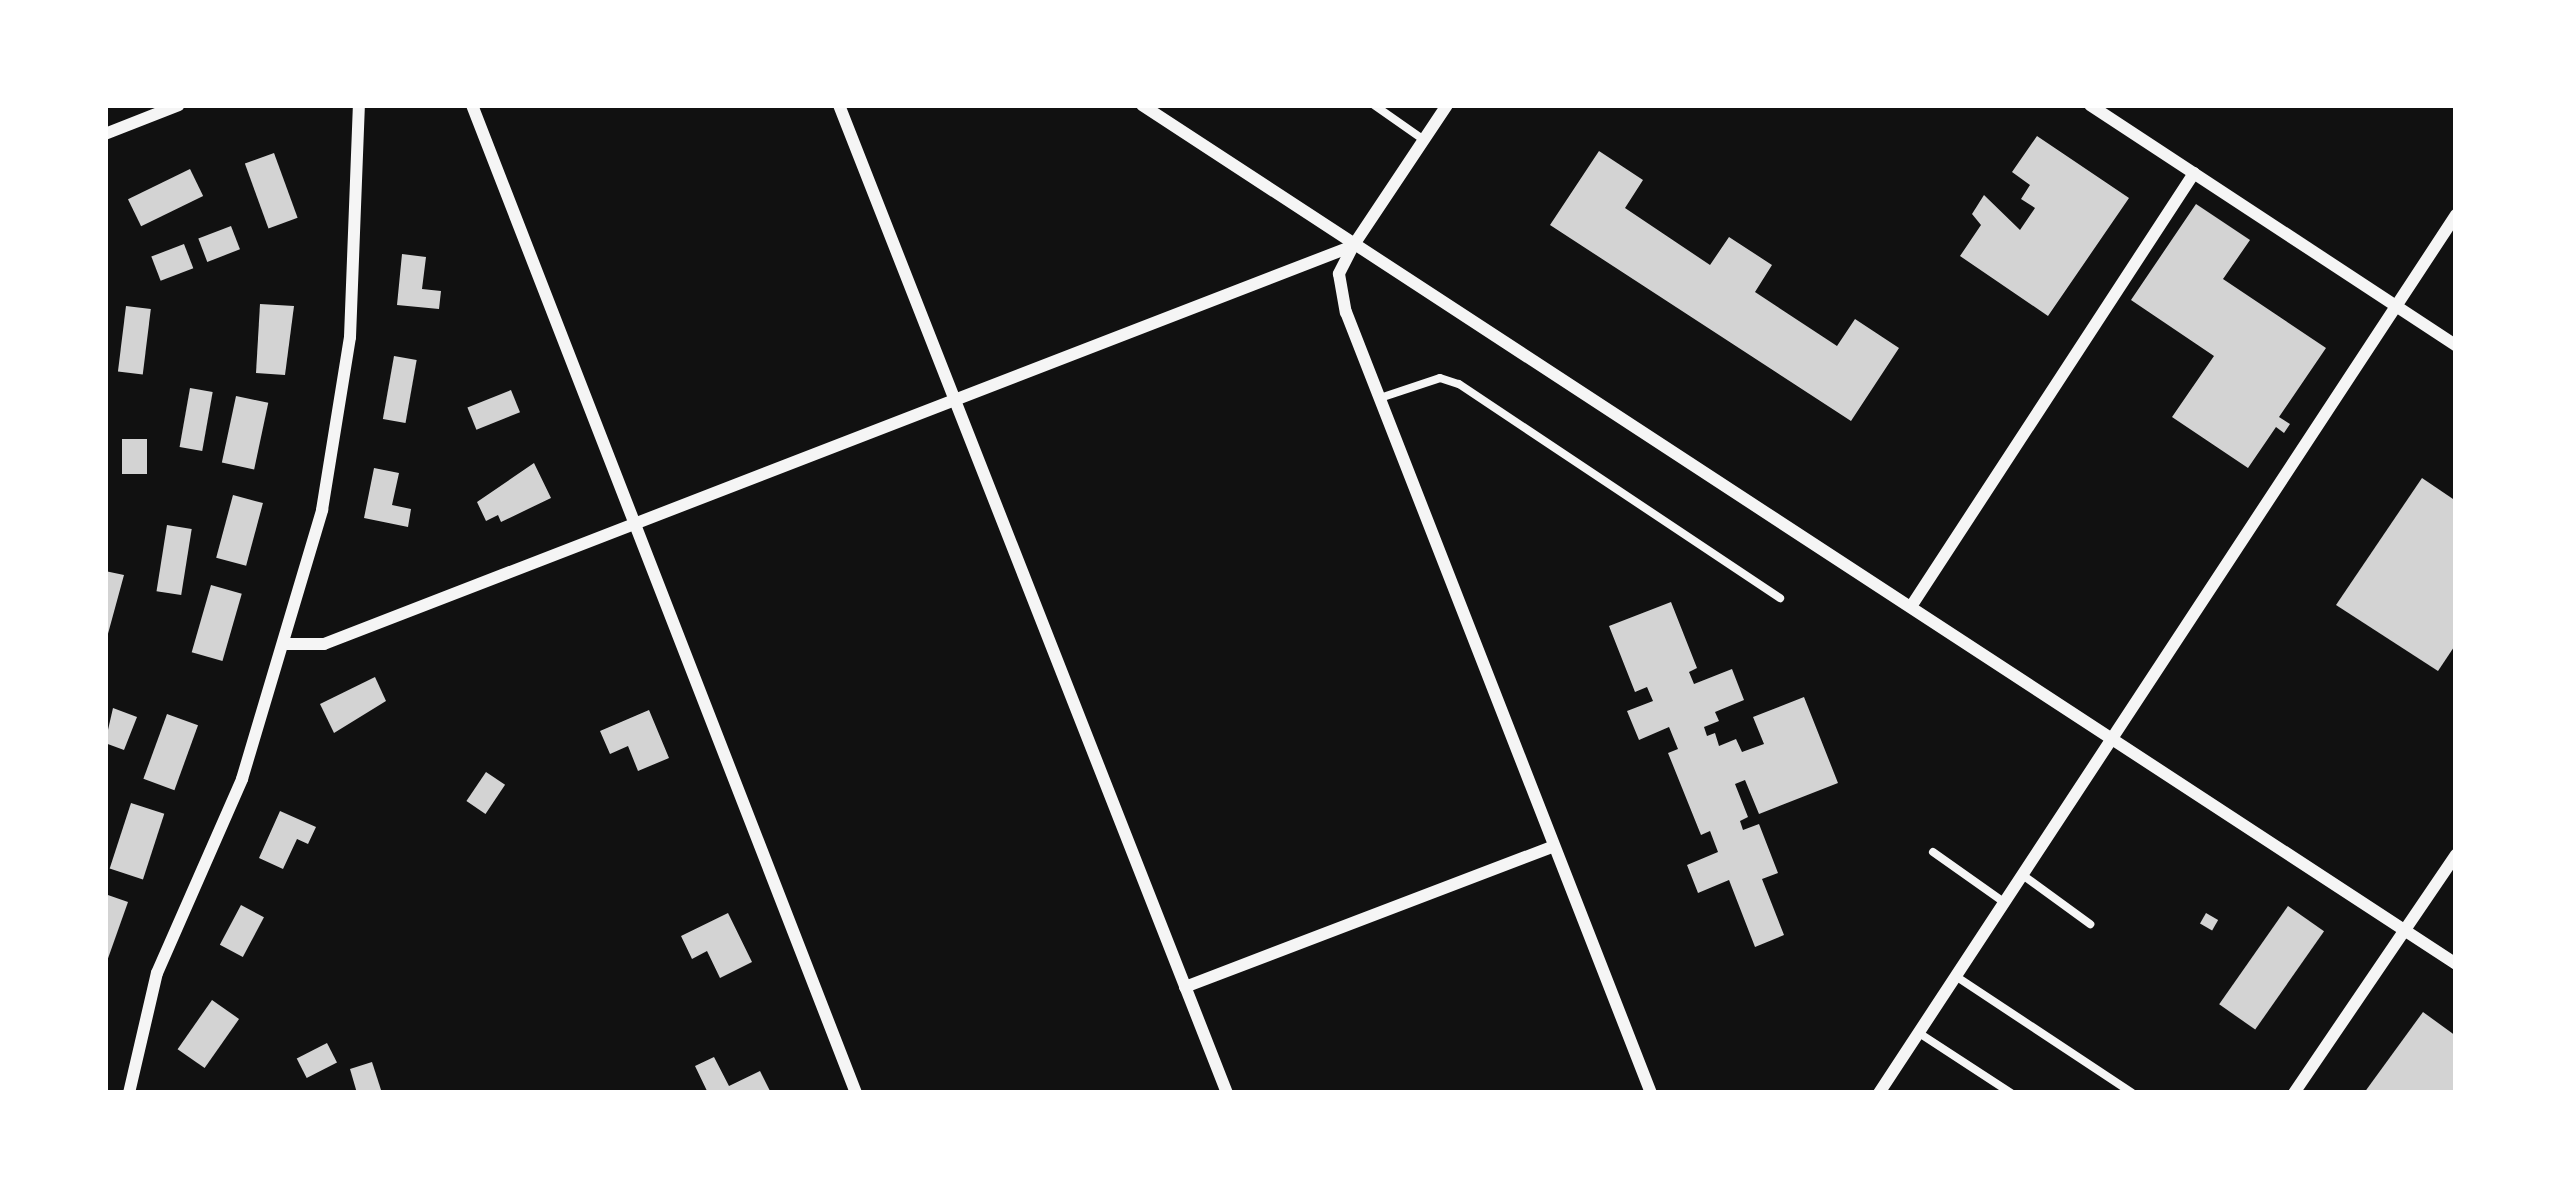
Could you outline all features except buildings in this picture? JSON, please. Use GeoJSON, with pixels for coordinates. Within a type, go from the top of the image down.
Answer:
{"type":"FeatureCollection","features":[{"type":"Feature","properties":{"kind":"street"},"geometry":{"type":"LineString","coordinates":[[105,134],[179,105]]}},
{"type":"Feature","properties":{"kind":"street"},"geometry":{"type":"LineString","coordinates":[[129,1093],[157,973],[242,779],[286,644],[340,417],[359,105]]}},
{"type":"Feature","properties":{"kind":"street"},"geometry":{"type":"LineString","coordinates":[[472,105],[856,1093]]}},
{"type":"Feature","properties":{"kind":"street"},"geometry":{"type":"LineString","coordinates":[[839,105],[1227,1093]]}},
{"type":"Feature","properties":{"kind":"street"},"geometry":{"type":"LineString","coordinates":[[1142,105],[2456,964]]}},
{"type":"Feature","properties":{"kind":"street"},"geometry":{"type":"LineString","coordinates":[[1447,105],[1339,274],[1379,399],[1651,1093]]}},
{"type":"Feature","properties":{"kind":"street"},"geometry":{"type":"LineString","coordinates":[[2090,105],[2456,345]]}},
{"type":"Feature","properties":{"kind":"street"},"geometry":{"type":"LineString","coordinates":[[1912,605],[2194,173]]}},
{"type":"Feature","properties":{"kind":"street"},"geometry":{"type":"LineString","coordinates":[[1879,1093],[2456,215]]}},
{"type":"Feature","properties":{"kind":"street"},"geometry":{"type":"LineString","coordinates":[[286,644],[324,644],[1353,246]]}},
{"type":"Feature","properties":{"kind":"street"},"geometry":{"type":"LineString","coordinates":[[1185,987],[1552,847]]}},
{"type":"Feature","properties":{"kind":"street"},"geometry":{"type":"LineString","coordinates":[[2294,1093],[2456,855]]}},
{"type":"Feature","properties":{"kind":"lane"},"geometry":{"type":"LineString","coordinates":[[1374,105],[1424,140]]}},
{"type":"Feature","properties":{"kind":"lane"},"geometry":{"type":"LineString","coordinates":[[1379,399],[1440,378],[1460,384],[1780,598]]}},
{"type":"Feature","properties":{"kind":"lane"},"geometry":{"type":"LineString","coordinates":[[1933,852],[2006,903]]}},
{"type":"Feature","properties":{"kind":"lane"},"geometry":{"type":"LineString","coordinates":[[2024,876],[2090,924]]}},
{"type":"Feature","properties":{"kind":"lane"},"geometry":{"type":"LineString","coordinates":[[1957,977],[2132,1093]]}},
{"type":"Feature","properties":{"kind":"lane"},"geometry":{"type":"LineString","coordinates":[[1919,1033],[2011,1093]]}}]}
